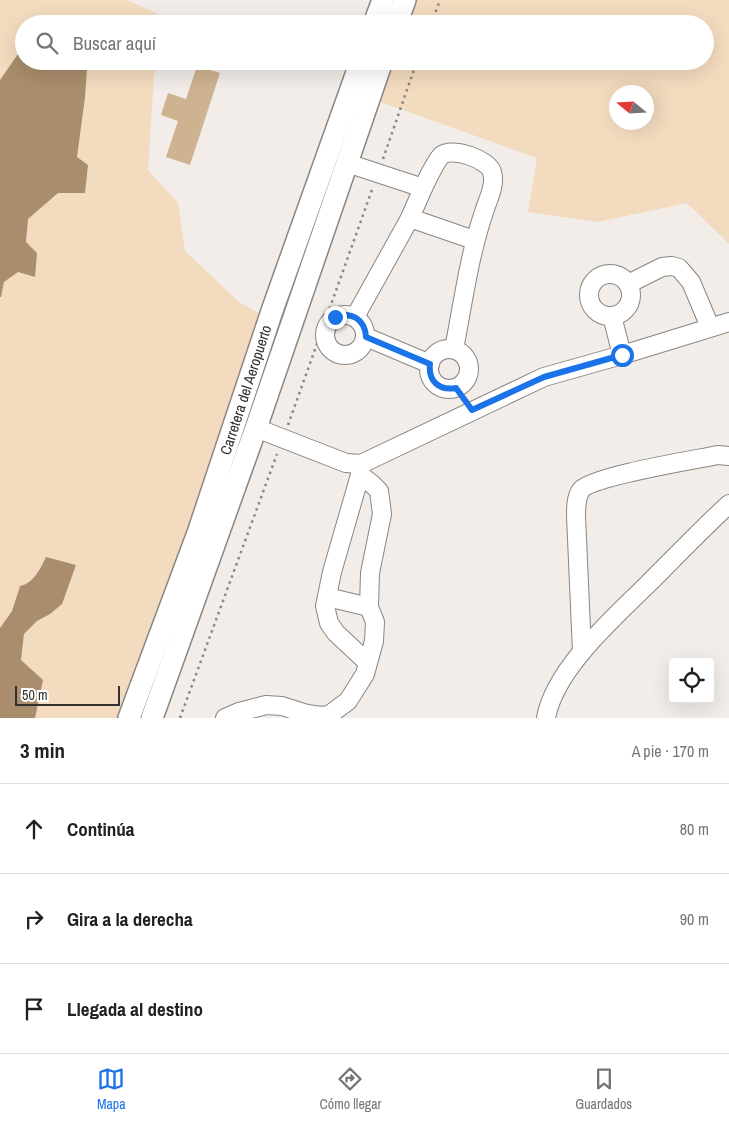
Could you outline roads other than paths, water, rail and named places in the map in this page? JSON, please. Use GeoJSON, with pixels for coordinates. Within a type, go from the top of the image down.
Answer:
{"type":"FeatureCollection","features":[{"type":"Feature","properties":{"kind":"main road"},"geometry":{"type":"LineString","coordinates":[[377,15],[383,0]]}},
{"type":"Feature","properties":{"kind":"main road"},"geometry":{"type":"LineString","coordinates":[[399,15],[405,0]]}},
{"type":"Feature","properties":{"kind":"main road","name":"Carretera del Aeropuerto"},"geometry":{"type":"LineString","coordinates":[[128,718],[198,533],[273,308],[358,70]]}},
{"type":"Feature","properties":{"kind":"main road","name":"Carretera del Aeropuerto"},"geometry":{"type":"LineString","coordinates":[[152,718],[256,428],[379,70]]}},
{"type":"Feature","properties":{"kind":"street"},"geometry":{"type":"LineString","coordinates":[[355,317],[386,258],[410,218],[440,156],[448,152],[464,154],[481,160],[492,169],[494,182],[474,240],[454,349]]}},
{"type":"Feature","properties":{"kind":"street"},"geometry":{"type":"LineString","coordinates":[[347,162],[423,188]]}},
{"type":"Feature","properties":{"kind":"street"},"geometry":{"type":"LineString","coordinates":[[410,218],[474,240]]}},
{"type":"Feature","properties":{"kind":"street"},"geometry":{"type":"LineString","coordinates":[[628,284],[662,267],[672,266],[679,268],[691,282],[710,327]]}},
{"type":"Feature","properties":{"kind":"street"},"geometry":{"type":"LineString","coordinates":[[604,275],[618,276],[628,284],[631,298],[625,311],[612,316],[605,316],[594,309],[589,296],[590,289],[598,278],[604,275]]}},
{"type":"Feature","properties":{"kind":"street"},"geometry":{"type":"LineString","coordinates":[[349,314],[355,317],[364,325],[366,337],[360,349],[354,354],[348,355],[334,352],[326,341],[326,327],[335,317],[349,314]]}},
{"type":"Feature","properties":{"kind":"street"},"geometry":{"type":"LineString","coordinates":[[612,316],[622,355]]}},
{"type":"Feature","properties":{"kind":"street"},"geometry":{"type":"LineString","coordinates":[[367,662],[336,633],[329,623],[325,606],[332,572],[361,470],[384,454],[544,377],[729,322]]}},
{"type":"Feature","properties":{"kind":"street"},"geometry":{"type":"LineString","coordinates":[[366,337],[430,364]]}},
{"type":"Feature","properties":{"kind":"street"},"geometry":{"type":"LineString","coordinates":[[454,349],[464,356],[469,368],[466,380],[456,388],[444,388],[434,382],[429,370],[430,364],[432,358],[442,350],[454,349]]}},
{"type":"Feature","properties":{"kind":"street"},"geometry":{"type":"LineString","coordinates":[[456,388],[472,410]]}},
{"type":"Feature","properties":{"kind":"street"},"geometry":{"type":"LineString","coordinates":[[225,718],[266,705],[282,706],[307,714],[329,715],[348,701],[365,674],[374,641],[375,622],[369,607],[370,573],[382,514],[379,491],[361,470],[256,428]]}},
{"type":"Feature","properties":{"kind":"street"},"geometry":{"type":"LineString","coordinates":[[582,652],[576,516],[576,501],[581,490],[590,483],[609,477],[718,455],[729,456]]}},
{"type":"Feature","properties":{"kind":"street"},"geometry":{"type":"LineString","coordinates":[[546,718],[548,707],[557,686],[582,652],[729,504]]}},
{"type":"Feature","properties":{"kind":"street"},"geometry":{"type":"LineString","coordinates":[[327,597],[369,607]]}}]}
